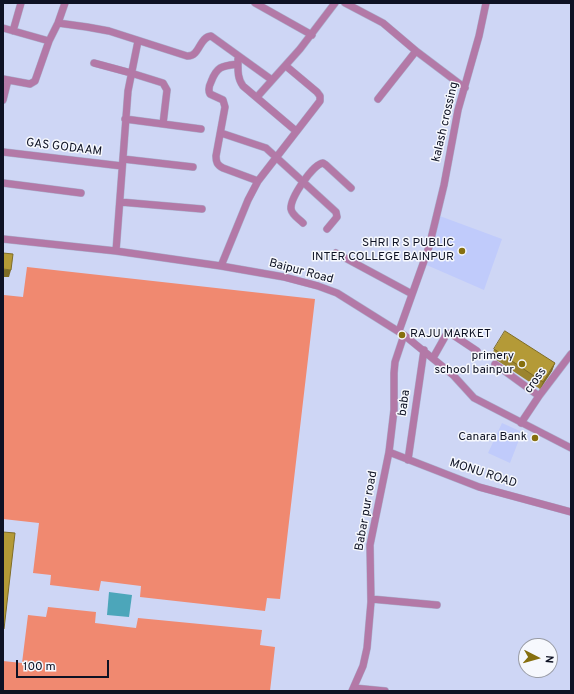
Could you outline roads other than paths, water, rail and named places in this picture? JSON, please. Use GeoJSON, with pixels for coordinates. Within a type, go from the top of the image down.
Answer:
{"type":"FeatureCollection","features":[{"type":"Feature","properties":{"kind":"street"},"geometry":{"type":"LineString","coordinates":[[12,31],[21,3]]}},
{"type":"Feature","properties":{"kind":"street"},"geometry":{"type":"LineString","coordinates":[[3,100],[6,79],[30,84],[36,81],[49,41],[58,23],[65,3]]}},
{"type":"Feature","properties":{"kind":"street"},"geometry":{"type":"LineString","coordinates":[[255,3],[312,34]]}},
{"type":"Feature","properties":{"kind":"street"},"geometry":{"type":"LineString","coordinates":[[257,97],[286,66],[335,3]]}},
{"type":"Feature","properties":{"kind":"street"},"geometry":{"type":"LineString","coordinates":[[345,3],[383,23],[416,51],[465,88]]}},
{"type":"Feature","properties":{"kind":"street","name":"kalash crossing"},"geometry":{"type":"LineString","coordinates":[[412,294],[429,247],[444,185],[458,110],[465,88],[486,3]]}},
{"type":"Feature","properties":{"kind":"street"},"geometry":{"type":"LineString","coordinates":[[58,23],[109,32],[191,56],[195,55],[204,39],[211,36],[272,80]]}},
{"type":"Feature","properties":{"kind":"street"},"geometry":{"type":"LineString","coordinates":[[3,28],[49,41]]}},
{"type":"Feature","properties":{"kind":"street"},"geometry":{"type":"LineString","coordinates":[[116,251],[125,119],[131,72],[138,41]]}},
{"type":"Feature","properties":{"kind":"street"},"geometry":{"type":"LineString","coordinates":[[378,99],[416,51]]}},
{"type":"Feature","properties":{"kind":"street"},"geometry":{"type":"LineString","coordinates":[[238,54],[239,81],[296,131]]}},
{"type":"Feature","properties":{"kind":"street"},"geometry":{"type":"LineString","coordinates":[[94,63],[131,72],[159,81],[166,86],[167,90],[164,124]]}},
{"type":"Feature","properties":{"kind":"street"},"geometry":{"type":"LineString","coordinates":[[238,64],[218,68],[214,73],[209,86],[210,94],[223,100],[225,103],[216,162],[218,166],[258,181]]}},
{"type":"Feature","properties":{"kind":"street"},"geometry":{"type":"LineString","coordinates":[[221,266],[248,200],[258,181],[318,104],[320,96],[317,92],[286,66]]}},
{"type":"Feature","properties":{"kind":"street"},"geometry":{"type":"LineString","coordinates":[[125,119],[201,129]]}},
{"type":"Feature","properties":{"kind":"street"},"geometry":{"type":"LineString","coordinates":[[221,133],[266,148],[277,157],[336,212],[336,220],[327,230]]}},
{"type":"Feature","properties":{"kind":"street","name":"GAS GODAAM"},"geometry":{"type":"LineString","coordinates":[[3,152],[193,167]]}},
{"type":"Feature","properties":{"kind":"street"},"geometry":{"type":"LineString","coordinates":[[304,223],[292,212],[292,200],[303,182],[317,165],[323,164],[351,188]]}},
{"type":"Feature","properties":{"kind":"street"},"geometry":{"type":"LineString","coordinates":[[3,183],[81,193]]}},
{"type":"Feature","properties":{"kind":"street"},"geometry":{"type":"LineString","coordinates":[[120,202],[202,209]]}},
{"type":"Feature","properties":{"kind":"street","name":"Baipur Road"},"geometry":{"type":"LineString","coordinates":[[3,239],[116,251],[221,266],[284,277],[318,286],[337,293],[402,333],[452,375],[474,398],[571,448]]}},
{"type":"Feature","properties":{"kind":"street"},"geometry":{"type":"LineString","coordinates":[[336,253],[412,294]]}},
{"type":"Feature","properties":{"kind":"street","name":"Babar pur road"},"geometry":{"type":"LineString","coordinates":[[353,690],[363,666],[367,648],[371,599],[370,545],[389,452],[394,410],[395,362],[412,294]]}},
{"type":"Feature","properties":{"kind":"street"},"geometry":{"type":"LineString","coordinates":[[433,358],[446,335],[450,333],[477,351]]}},
{"type":"Feature","properties":{"kind":"street","name":"baba"},"geometry":{"type":"LineString","coordinates":[[408,460],[424,350]]}},
{"type":"Feature","properties":{"kind":"street","name":"cross"},"geometry":{"type":"LineString","coordinates":[[521,423],[539,396],[571,354]]}},
{"type":"Feature","properties":{"kind":"street"},"geometry":{"type":"LineString","coordinates":[[495,364],[539,396]]}},
{"type":"Feature","properties":{"kind":"street","name":"MONU ROAD"},"geometry":{"type":"LineString","coordinates":[[389,452],[479,487],[571,512]]}},
{"type":"Feature","properties":{"kind":"street"},"geometry":{"type":"LineString","coordinates":[[371,599],[436,605]]}},
{"type":"Feature","properties":{"kind":"street"},"geometry":{"type":"LineString","coordinates":[[353,690],[386,691]]}},
{"type":"Feature","properties":{"kind":"place","name":"SHRI R S PUBLIC INTER COLLEGE BAINPUR"},"geometry":{"type":"Point","coordinates":[462,251]}},
{"type":"Feature","properties":{"kind":"place","name":"RAJU MARKET"},"geometry":{"type":"Point","coordinates":[402,335]}},
{"type":"Feature","properties":{"kind":"place","name":"primery school bainpur"},"geometry":{"type":"Point","coordinates":[522,364]}},
{"type":"Feature","properties":{"kind":"place","name":"Canara Bank"},"geometry":{"type":"Point","coordinates":[535,438]}}]}
